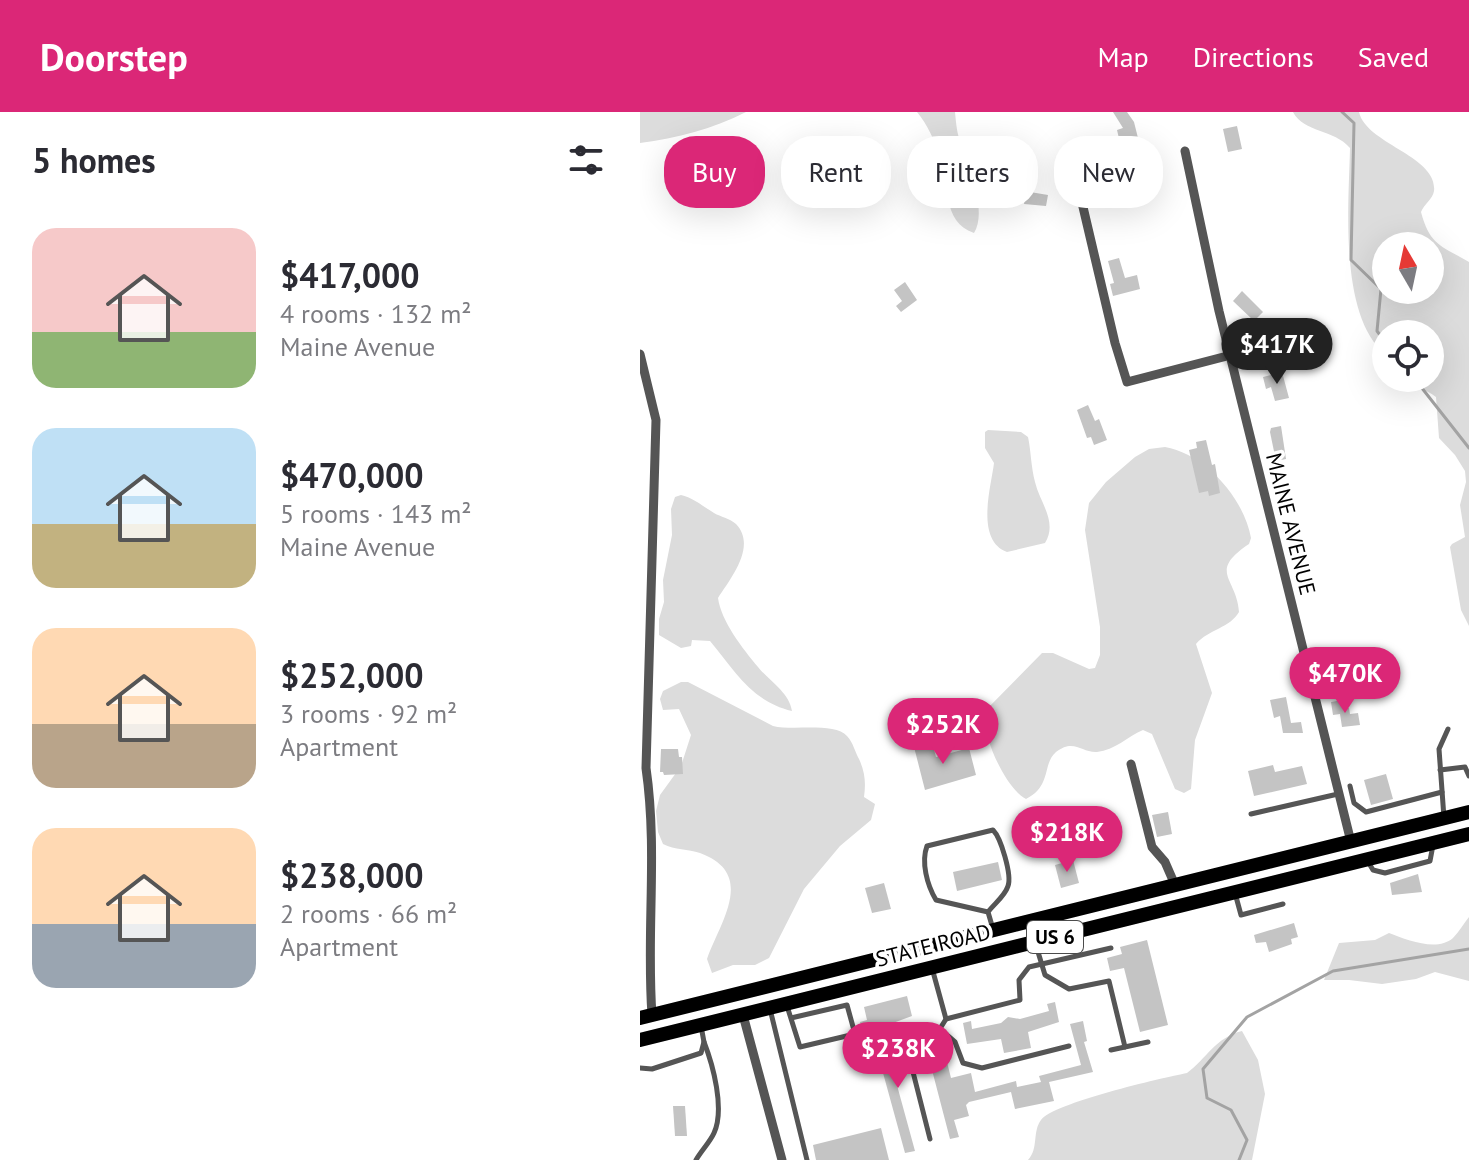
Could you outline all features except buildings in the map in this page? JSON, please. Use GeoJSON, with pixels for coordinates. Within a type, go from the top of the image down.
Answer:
{"type":"FeatureCollection","features":[{"type":"Feature","properties":{"kind":"main road","name":"STATE ROAD"},"geometry":{"type":"LineString","coordinates":[[646,1016],[1469,812]]}},
{"type":"Feature","properties":{"kind":"main road","name":"STATE ROAD"},"geometry":{"type":"LineString","coordinates":[[640,1040],[770,1008],[788,1011],[932,967],[1469,834]]}},
{"type":"Feature","properties":{"kind":"street","name":"MAINE AVENUE"},"geometry":{"type":"LineString","coordinates":[[1185,151],[1219,311],[1351,842]]}},
{"type":"Feature","properties":{"kind":"street"},"geometry":{"type":"LineString","coordinates":[[1083,208],[1127,382],[1231,355]]}},
{"type":"Feature","properties":{"kind":"street"},"geometry":{"type":"LineString","coordinates":[[640,354],[656,420],[646,768],[652,834],[650,980],[646,1016]]}},
{"type":"Feature","properties":{"kind":"street"},"geometry":{"type":"LineString","coordinates":[[1312,687],[1378,674]]}},
{"type":"Feature","properties":{"kind":"street"},"geometry":{"type":"LineString","coordinates":[[1131,764],[1152,847],[1165,862],[1175,885]]}},
{"type":"Feature","properties":{"kind":"street"},"geometry":{"type":"LineString","coordinates":[[993,930],[998,951]]}},
{"type":"Feature","properties":{"kind":"street"},"geometry":{"type":"LineString","coordinates":[[780,983],[788,1011]]}},
{"type":"Feature","properties":{"kind":"street"},"geometry":{"type":"LineString","coordinates":[[743,1015],[782,1160]]}},
{"type":"Feature","properties":{"kind":"lane"},"geometry":{"type":"LineString","coordinates":[[1444,819],[1439,749],[1448,729]]}},
{"type":"Feature","properties":{"kind":"lane"},"geometry":{"type":"LineString","coordinates":[[1440,770],[1465,767],[1469,776]]}},
{"type":"Feature","properties":{"kind":"lane"},"geometry":{"type":"LineString","coordinates":[[1350,786],[1354,803],[1366,812],[1442,792]]}},
{"type":"Feature","properties":{"kind":"lane"},"geometry":{"type":"LineString","coordinates":[[1251,814],[1339,794]]}},
{"type":"Feature","properties":{"kind":"lane"},"geometry":{"type":"LineString","coordinates":[[993,830],[999,836],[1010,878],[1008,889],[988,912],[936,900],[923,857],[927,846],[993,830]]}},
{"type":"Feature","properties":{"kind":"lane"},"geometry":{"type":"LineString","coordinates":[[1351,842],[1361,861]]}},
{"type":"Feature","properties":{"kind":"lane"},"geometry":{"type":"LineString","coordinates":[[1235,892],[1241,915],[1283,904]]}},
{"type":"Feature","properties":{"kind":"lane"},"geometry":{"type":"LineString","coordinates":[[988,912],[993,930]]}},
{"type":"Feature","properties":{"kind":"lane"},"geometry":{"type":"LineString","coordinates":[[1035,942],[1045,975],[1069,989],[1109,981],[1125,1047]]}},
{"type":"Feature","properties":{"kind":"lane"},"geometry":{"type":"LineString","coordinates":[[930,1139],[913,1072],[946,1019],[1020,1000],[1019,980],[1029,967],[1111,948]]}},
{"type":"Feature","properties":{"kind":"lane"},"geometry":{"type":"LineString","coordinates":[[932,967],[946,1019]]}},
{"type":"Feature","properties":{"kind":"lane"},"geometry":{"type":"LineString","coordinates":[[847,1005],[855,1034],[800,1047],[788,1011],[847,1005]]}},
{"type":"Feature","properties":{"kind":"lane"},"geometry":{"type":"LineString","coordinates":[[770,1008],[807,1160]]}},
{"type":"Feature","properties":{"kind":"lane"},"geometry":{"type":"LineString","coordinates":[[696,1160],[715,1131],[716,1119],[716,1086],[700,1025]]}},
{"type":"Feature","properties":{"kind":"lane"},"geometry":{"type":"LineString","coordinates":[[940,1029],[955,1042],[963,1063],[982,1068],[1069,1046]]}},
{"type":"Feature","properties":{"kind":"lane"},"geometry":{"type":"LineString","coordinates":[[640,1068],[652,1069],[687,1059],[701,1053],[704,1042]]}},
{"type":"Feature","properties":{"kind":"lane"},"geometry":{"type":"LineString","coordinates":[[1111,1050],[1148,1042]]}},
{"type":"Feature","properties":{"kind":"shaded area"},"geometry":{"type":"Polygon","coordinates":[[[640,112],[746,112],[694,132],[640,143],[640,112]]]}},
{"type":"Feature","properties":{"kind":"shaded area"},"geometry":{"type":"Polygon","coordinates":[[[917,112],[955,112],[959,136],[931,136],[917,112]]]}},
{"type":"Feature","properties":{"kind":"shaded area"},"geometry":{"type":"Polygon","coordinates":[[[1293,112],[1359,112],[1374,133],[1414,159],[1432,179],[1432,197],[1421,212],[1428,232],[1372,232],[1372,304],[1444,304],[1444,248],[1469,262],[1469,626],[1461,610],[1450,547],[1465,537],[1460,505],[1466,482],[1465,471],[1439,438],[1436,397],[1427,392],[1444,392],[1444,320],[1372,320],[1371,337],[1360,314],[1353,287],[1348,227],[1350,148],[1336,137],[1304,124],[1293,112]]]}},
{"type":"Feature","properties":{"kind":"shaded area"},"geometry":{"type":"Polygon","coordinates":[[[950,208],[979,208],[974,233],[963,228],[950,208]]]}},
{"type":"Feature","properties":{"kind":"shaded area"},"geometry":{"type":"Polygon","coordinates":[[[985,432],[1021,432],[1028,437],[1035,482],[1049,520],[1049,535],[1045,543],[1007,552],[997,546],[991,536],[987,512],[994,463],[985,448],[985,432]]]}},
{"type":"Feature","properties":{"kind":"shaded area"},"geometry":{"type":"Polygon","coordinates":[[[1165,447],[1194,459],[1220,480],[1240,508],[1251,538],[1249,544],[1229,562],[1227,569],[1239,612],[1230,622],[1196,644],[1212,693],[1195,740],[1191,789],[1184,793],[1175,789],[1152,734],[1143,730],[1103,751],[1092,752],[1073,746],[1062,748],[1052,757],[1040,788],[1026,799],[1010,784],[996,760],[987,733],[985,711],[1042,653],[1053,653],[1089,669],[1095,668],[1100,655],[1100,627],[1085,530],[1089,503],[1106,482],[1135,457],[1149,449],[1165,447]]]}},
{"type":"Feature","properties":{"kind":"shaded area"},"geometry":{"type":"Polygon","coordinates":[[[681,495],[733,522],[742,533],[743,552],[735,572],[718,598],[720,607],[740,643],[783,693],[792,711],[755,693],[710,641],[692,640],[691,646],[681,648],[659,635],[664,602],[663,580],[672,535],[671,509],[675,497],[681,495]]]}},
{"type":"Feature","properties":{"kind":"shaded area"},"geometry":{"type":"Polygon","coordinates":[[[688,682],[773,726],[824,728],[841,732],[851,741],[861,764],[864,797],[875,804],[871,820],[840,846],[804,889],[769,958],[755,965],[733,965],[712,973],[707,959],[730,900],[731,886],[727,873],[717,862],[700,853],[663,844],[658,832],[656,811],[660,795],[681,766],[691,735],[679,709],[663,710],[660,699],[663,691],[688,682]]]}},
{"type":"Feature","properties":{"kind":"shaded area"},"geometry":{"type":"Polygon","coordinates":[[[1469,917],[1469,981],[1435,972],[1416,979],[1382,984],[1324,980],[1339,943],[1375,940],[1389,933],[1422,943],[1439,944],[1453,938],[1469,917]]]}},
{"type":"Feature","properties":{"kind":"shaded area"},"geometry":{"type":"Polygon","coordinates":[[[1242,1031],[1258,1060],[1265,1094],[1252,1160],[1028,1160],[1038,1125],[1050,1113],[1109,1092],[1187,1073],[1218,1043],[1242,1031]]]}},
{"type":"Feature","properties":{"kind":"waterway"},"geometry":{"type":"LineString","coordinates":[[1342,112],[1354,123],[1351,260],[1381,289],[1378,320]]}},
{"type":"Feature","properties":{"kind":"waterway"},"geometry":{"type":"LineString","coordinates":[[1425,392],[1469,448]]}},
{"type":"Feature","properties":{"kind":"waterway"},"geometry":{"type":"LineString","coordinates":[[1239,1160],[1247,1140],[1231,1110],[1207,1098],[1203,1069],[1247,1017],[1333,971],[1469,949]]}}]}
